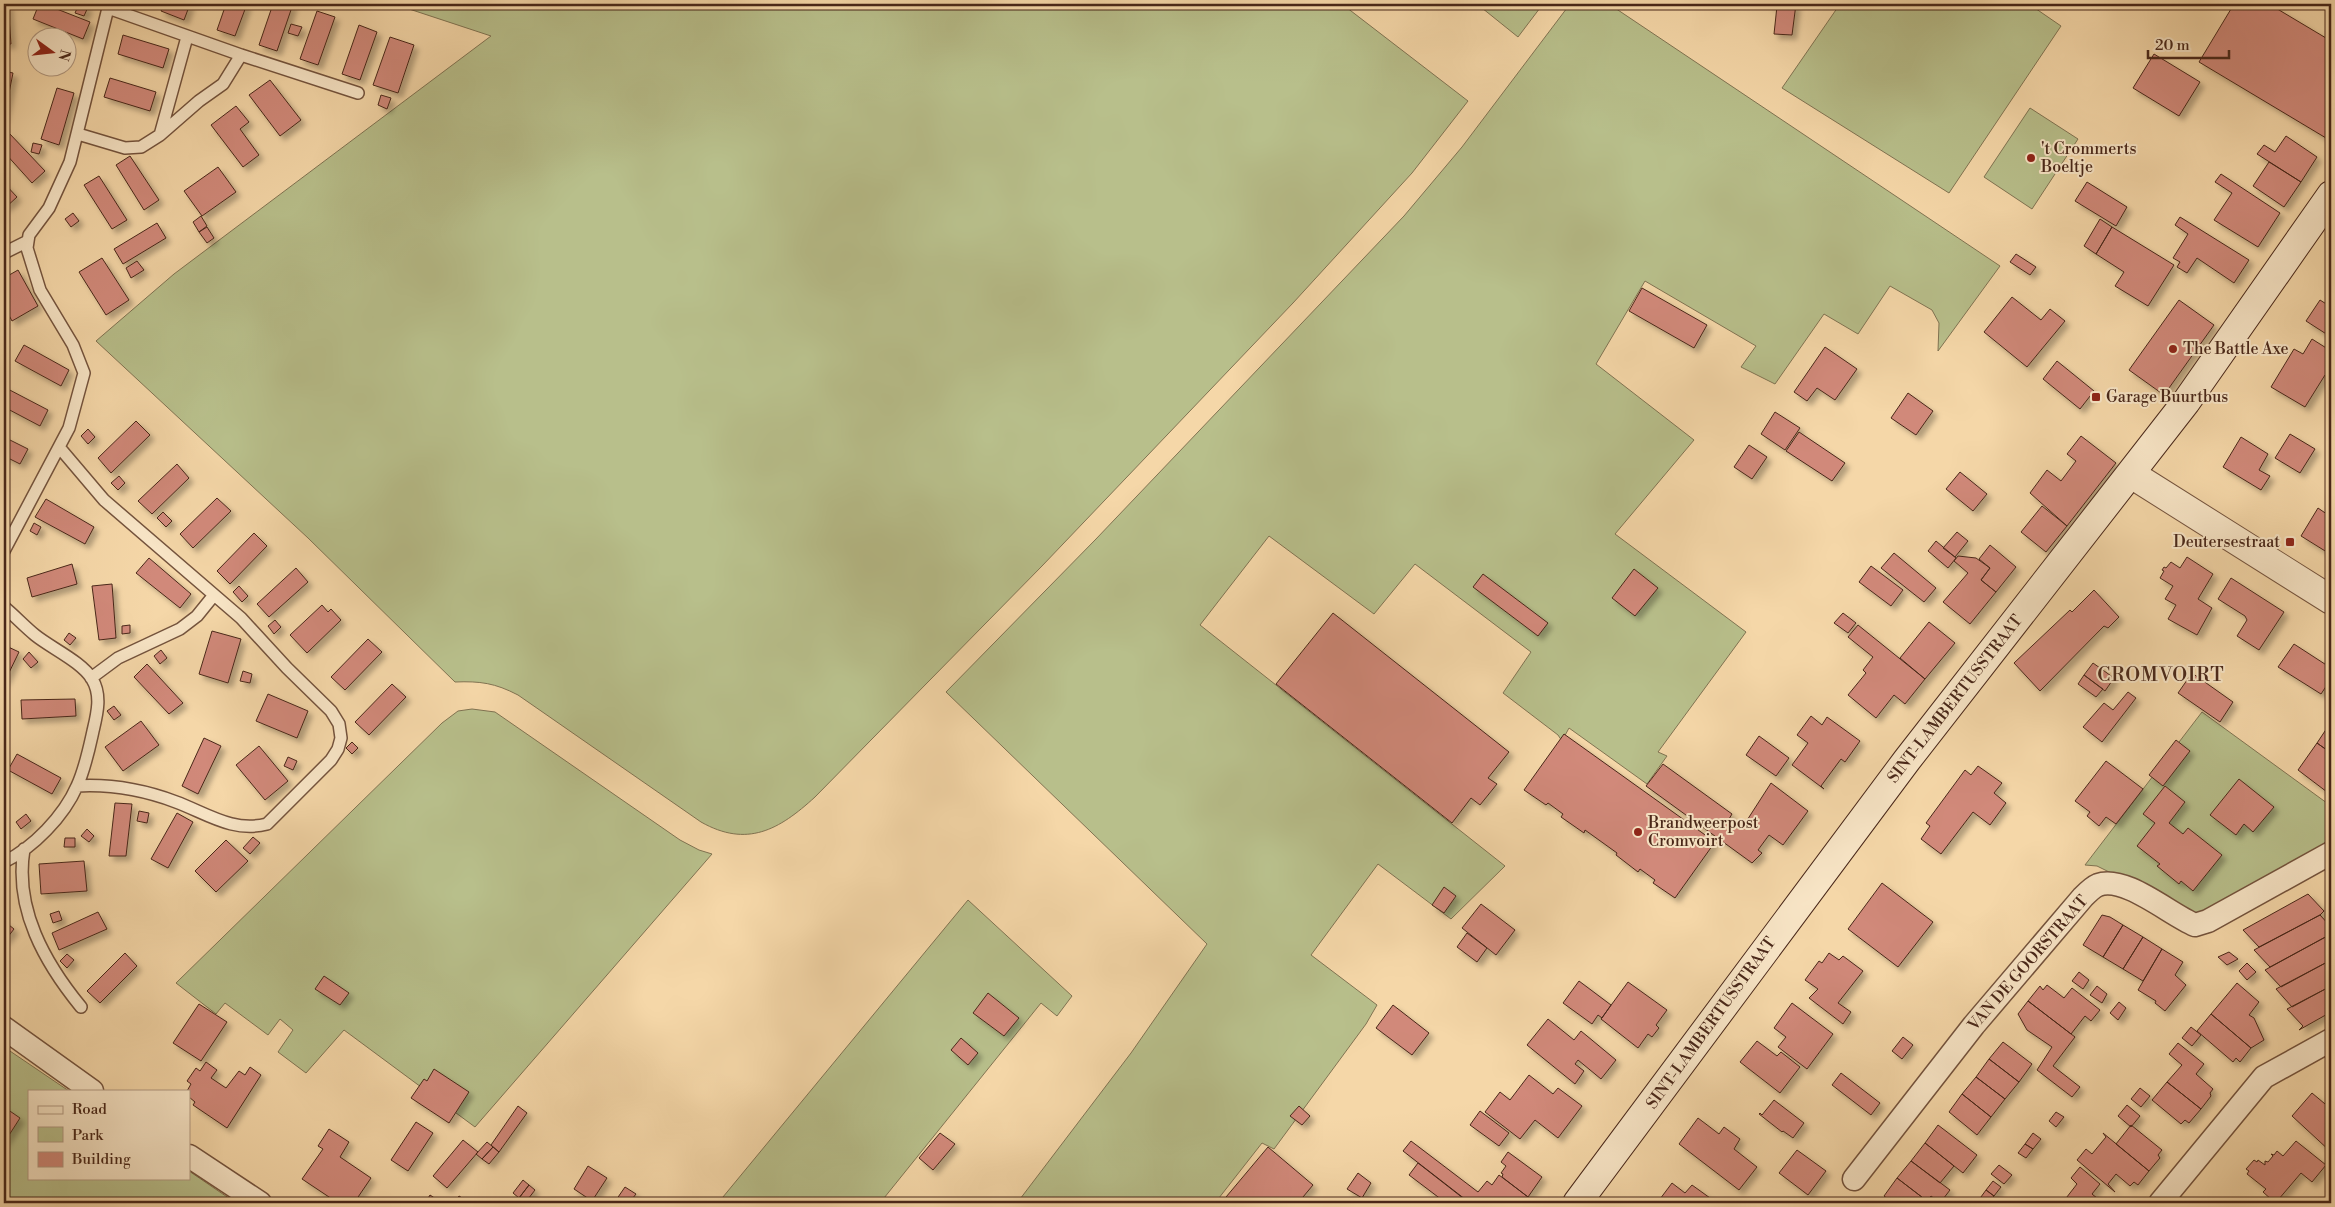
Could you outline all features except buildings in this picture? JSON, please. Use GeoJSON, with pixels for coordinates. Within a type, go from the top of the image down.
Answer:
{"type":"FeatureCollection","features":[{"type":"Feature","properties":{"kind":"main road","name":"SINT-LAMBERTUSSTRAAT"},"geometry":{"type":"LineString","coordinates":[[1577,1203],[1907,760],[2186,402],[2331,195]]}},
{"type":"Feature","properties":{"kind":"main road"},"geometry":{"type":"LineString","coordinates":[[2131,474],[2331,600]]}},
{"type":"Feature","properties":{"kind":"street","name":"VAN DE GOORSTRAAT"},"geometry":{"type":"LineString","coordinates":[[1854,1179],[1974,1025],[2083,897],[2097,885],[2110,882],[2125,885],[2194,925],[2208,921],[2329,859]]}},
{"type":"Feature","properties":{"kind":"street"},"geometry":{"type":"LineString","coordinates":[[4,1028],[91,1090]]}},
{"type":"Feature","properties":{"kind":"street"},"geometry":{"type":"LineString","coordinates":[[2160,1203],[2264,1077],[2331,1040]]}},
{"type":"Feature","properties":{"kind":"street"},"geometry":{"type":"LineString","coordinates":[[190,1157],[260,1203]]}},
{"type":"Feature","properties":{"kind":"lane"},"geometry":{"type":"LineString","coordinates":[[4,551],[75,413],[84,373],[74,345],[40,290],[31,267],[28,241],[29,235],[44,215],[56,194],[70,162],[109,6],[187,37],[358,93]]}},
{"type":"Feature","properties":{"kind":"lane"},"geometry":{"type":"LineString","coordinates":[[160,135],[187,37]]}},
{"type":"Feature","properties":{"kind":"lane"},"geometry":{"type":"LineString","coordinates":[[78,134],[125,148],[141,147],[160,135],[199,101],[223,84],[242,55]]}},
{"type":"Feature","properties":{"kind":"lane"},"geometry":{"type":"LineString","coordinates":[[4,253],[28,241]]}},
{"type":"Feature","properties":{"kind":"lane"},"geometry":{"type":"LineString","coordinates":[[59,447],[104,500],[241,618],[286,668],[331,711],[339,724],[341,738],[338,749],[331,760],[267,824],[254,828],[222,822],[176,802],[139,791],[109,786],[77,786]]}},
{"type":"Feature","properties":{"kind":"lane"},"geometry":{"type":"LineString","coordinates":[[92,678],[118,658],[180,628],[197,616],[214,595]]}},
{"type":"Feature","properties":{"kind":"lane"},"geometry":{"type":"LineString","coordinates":[[4,607],[36,635],[92,678],[96,687],[98,710],[77,786],[68,802],[51,824],[24,849],[4,862]]}},
{"type":"Feature","properties":{"kind":"lane"},"geometry":{"type":"LineString","coordinates":[[24,849],[20,871],[32,927],[42,952],[59,980],[81,1007]]}},
{"type":"Feature","properties":{"kind":"green space"},"geometry":{"type":"Polygon","coordinates":[[[394,4],[1342,4],[1468,101],[1412,173],[1293,303],[1042,566],[815,797],[802,809],[762,832],[733,834],[718,830],[701,822],[518,695],[487,684],[455,682],[308,538],[96,341],[174,274],[491,36],[394,4]]]}},
{"type":"Feature","properties":{"kind":"green space"},"geometry":{"type":"Polygon","coordinates":[[[1477,4],[1543,4],[1518,37],[1477,4]]]}},
{"type":"Feature","properties":{"kind":"green space"},"geometry":{"type":"Polygon","coordinates":[[[1570,4],[1609,4],[2000,266],[1938,351],[1939,323],[1932,310],[1890,286],[1858,334],[1824,314],[1775,384],[1741,367],[1756,346],[1645,281],[1596,364],[1694,440],[1615,534],[1746,632],[1658,752],[1667,756],[1647,784],[1569,728],[1562,741],[1558,735],[1503,693],[1531,652],[1415,564],[1374,614],[1269,536],[1200,625],[1505,866],[1451,919],[1378,864],[1311,955],[1377,1005],[1366,1024],[1274,1149],[1262,1143],[1215,1203],[1017,1203],[1131,1053],[1207,944],[946,692],[1096,539],[1404,216],[1462,147],[1570,4]]]}},
{"type":"Feature","properties":{"kind":"green space"},"geometry":{"type":"Polygon","coordinates":[[[1840,4],[2029,4],[2061,26],[1949,193],[1782,88],[1840,4]]]}},
{"type":"Feature","properties":{"kind":"green space","name":"'t Crommerts Boeltje"},"geometry":{"type":"Polygon","coordinates":[[[2030,108],[2078,139],[2032,209],[1984,177],[2030,108]]]}},
{"type":"Feature","properties":{"kind":"green space"},"geometry":{"type":"Polygon","coordinates":[[[472,709],[495,712],[680,840],[699,850],[712,854],[475,1127],[344,1030],[306,1073],[278,1052],[293,1030],[280,1019],[268,1035],[225,1003],[216,1014],[176,983],[442,723],[458,711],[472,709]]]}},
{"type":"Feature","properties":{"kind":"green space"},"geometry":{"type":"Polygon","coordinates":[[[2202,712],[2331,806],[2331,844],[2196,915],[2097,866],[2085,865],[2202,712]]]}},
{"type":"Feature","properties":{"kind":"green space"},"geometry":{"type":"Polygon","coordinates":[[[968,900],[1072,996],[1057,1016],[1041,1003],[880,1203],[718,1203],[968,900]]]}},
{"type":"Feature","properties":{"kind":"green space"},"geometry":{"type":"Polygon","coordinates":[[[4,1047],[68,1090],[28,1090],[28,1180],[190,1180],[190,1172],[236,1203],[4,1203],[4,1047]]]}},
{"type":"Feature","properties":{"kind":"place","name":"'t Crommerts Boeltje"},"geometry":{"type":"Point","coordinates":[2031,158]}},
{"type":"Feature","properties":{"kind":"place","name":"The Battle Axe"},"geometry":{"type":"Point","coordinates":[2173,349]}},
{"type":"Feature","properties":{"kind":"place","name":"Garage Buurtbus"},"geometry":{"type":"Point","coordinates":[2096,397]}},
{"type":"Feature","properties":{"kind":"place","name":"Deutersestraat"},"geometry":{"type":"Point","coordinates":[2290,542]}},
{"type":"Feature","properties":{"kind":"place","name":"Brandweerpost Cromvoirt"},"geometry":{"type":"Point","coordinates":[1638,832]}},
{"type":"Feature","properties":{"kind":"district","name":"CROMVOIRT"},"geometry":{"type":"Point","coordinates":[2161,675]}}]}
